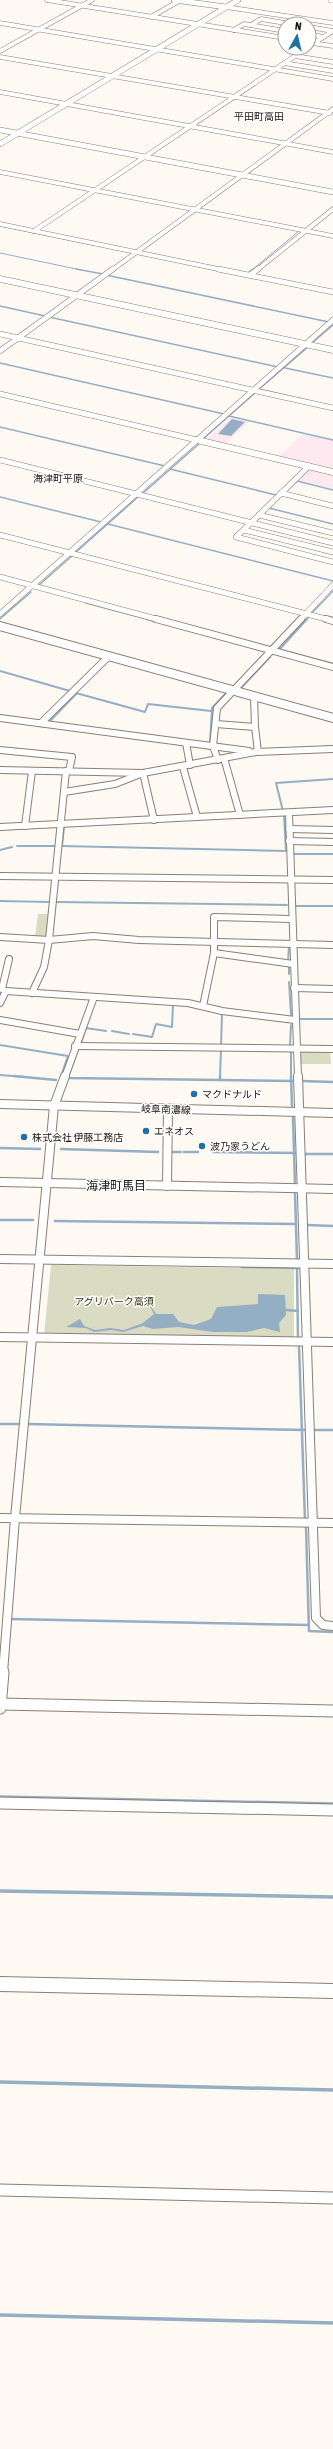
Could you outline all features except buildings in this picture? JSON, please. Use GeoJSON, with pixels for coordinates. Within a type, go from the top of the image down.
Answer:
{"type":"FeatureCollection","features":[{"type":"Feature","properties":{"kind":"main road","name":"岐阜南濃線"},"geometry":{"type":"LineString","coordinates":[[0,1104],[333,1113]]}},
{"type":"Feature","properties":{"kind":"street"},"geometry":{"type":"LineString","coordinates":[[47,0],[277,37]]}},
{"type":"Feature","properties":{"kind":"street"},"geometry":{"type":"LineString","coordinates":[[0,51],[92,0]]}},
{"type":"Feature","properties":{"kind":"street"},"geometry":{"type":"LineString","coordinates":[[151,17],[176,0],[333,23]]}},
{"type":"Feature","properties":{"kind":"street"},"geometry":{"type":"LineString","coordinates":[[0,144],[238,0]]}},
{"type":"Feature","properties":{"kind":"street"},"geometry":{"type":"LineString","coordinates":[[251,25],[261,19],[277,22]]}},
{"type":"Feature","properties":{"kind":"street"},"geometry":{"type":"LineString","coordinates":[[0,23],[333,79]]}},
{"type":"Feature","properties":{"kind":"street"},"geometry":{"type":"LineString","coordinates":[[234,30],[244,24],[277,29]]}},
{"type":"Feature","properties":{"kind":"street"},"geometry":{"type":"LineString","coordinates":[[317,28],[333,31],[317,41]]}},
{"type":"Feature","properties":{"kind":"street"},"geometry":{"type":"LineString","coordinates":[[317,36],[324,37]]}},
{"type":"Feature","properties":{"kind":"street"},"geometry":{"type":"LineString","coordinates":[[317,43],[333,46]]}},
{"type":"Feature","properties":{"kind":"street"},"geometry":{"type":"LineString","coordinates":[[0,56],[333,114]]}},
{"type":"Feature","properties":{"kind":"street"},"geometry":{"type":"LineString","coordinates":[[34,231],[295,56],[333,62]]}},
{"type":"Feature","properties":{"kind":"street"},"geometry":{"type":"LineString","coordinates":[[284,63],[333,71]]}},
{"type":"Feature","properties":{"kind":"street"},"geometry":{"type":"LineString","coordinates":[[0,92],[333,152]]}},
{"type":"Feature","properties":{"kind":"street"},"geometry":{"type":"LineString","coordinates":[[0,351],[333,109]]}},
{"type":"Feature","properties":{"kind":"street"},"geometry":{"type":"LineString","coordinates":[[0,130],[333,192]]}},
{"type":"Feature","properties":{"kind":"street"},"geometry":{"type":"LineString","coordinates":[[0,172],[333,236]]}},
{"type":"Feature","properties":{"kind":"street"},"geometry":{"type":"LineString","coordinates":[[247,274],[306,231],[333,209]]}},
{"type":"Feature","properties":{"kind":"street"},"geometry":{"type":"LineString","coordinates":[[0,224],[134,254],[247,274],[333,292]]}},
{"type":"Feature","properties":{"kind":"street"},"geometry":{"type":"LineString","coordinates":[[0,228],[134,254],[333,296]]}},
{"type":"Feature","properties":{"kind":"street"},"geometry":{"type":"LineString","coordinates":[[0,279],[333,350]]}},
{"type":"Feature","properties":{"kind":"street"},"geometry":{"type":"LineString","coordinates":[[0,614],[333,320]]}},
{"type":"Feature","properties":{"kind":"street"},"geometry":{"type":"LineString","coordinates":[[0,334],[333,408]]}},
{"type":"Feature","properties":{"kind":"street"},"geometry":{"type":"LineString","coordinates":[[0,394],[333,472]]}},
{"type":"Feature","properties":{"kind":"street"},"geometry":{"type":"LineString","coordinates":[[0,460],[333,543]]}},
{"type":"Feature","properties":{"kind":"street"},"geometry":{"type":"LineString","coordinates":[[309,466],[236,537],[333,562]]}},
{"type":"Feature","properties":{"kind":"street"},"geometry":{"type":"LineString","coordinates":[[281,493],[333,506]]}},
{"type":"Feature","properties":{"kind":"street"},"geometry":{"type":"LineString","coordinates":[[259,515],[333,533]]}},
{"type":"Feature","properties":{"kind":"street"},"geometry":{"type":"LineString","coordinates":[[244,530],[333,552]]}},
{"type":"Feature","properties":{"kind":"street"},"geometry":{"type":"LineString","coordinates":[[0,535],[333,621]]}},
{"type":"Feature","properties":{"kind":"street"},"geometry":{"type":"LineString","coordinates":[[0,577],[30,587],[270,652],[333,667]]}},
{"type":"Feature","properties":{"kind":"street"},"geometry":{"type":"LineString","coordinates":[[0,582],[30,587]]}},
{"type":"Feature","properties":{"kind":"street"},"geometry":{"type":"LineString","coordinates":[[240,815],[221,759],[213,746],[217,708],[333,586]]}},
{"type":"Feature","properties":{"kind":"street"},"geometry":{"type":"LineString","coordinates":[[0,626],[333,718]]}},
{"type":"Feature","properties":{"kind":"street"},"geometry":{"type":"LineString","coordinates":[[270,652],[333,672]]}},
{"type":"Feature","properties":{"kind":"street"},"geometry":{"type":"LineString","coordinates":[[41,723],[109,656]]}},
{"type":"Feature","properties":{"kind":"street"},"geometry":{"type":"LineString","coordinates":[[254,696],[257,752]]}},
{"type":"Feature","properties":{"kind":"street"},"geometry":{"type":"LineString","coordinates":[[0,718],[257,752]]}},
{"type":"Feature","properties":{"kind":"street"},"geometry":{"type":"LineString","coordinates":[[216,724],[255,727]]}},
{"type":"Feature","properties":{"kind":"street"},"geometry":{"type":"LineString","coordinates":[[186,742],[187,766],[197,817]]}},
{"type":"Feature","properties":{"kind":"street"},"geometry":{"type":"LineString","coordinates":[[0,770],[144,773],[257,752],[333,749]]}},
{"type":"Feature","properties":{"kind":"street"},"geometry":{"type":"LineString","coordinates":[[0,750],[72,757],[64,792],[49,940],[44,967],[38,976],[32,993]]}},
{"type":"Feature","properties":{"kind":"street"},"geometry":{"type":"LineString","coordinates":[[25,826],[32,771]]}},
{"type":"Feature","properties":{"kind":"street"},"geometry":{"type":"LineString","coordinates":[[64,792],[107,787],[127,782],[144,773]]}},
{"type":"Feature","properties":{"kind":"street"},"geometry":{"type":"LineString","coordinates":[[144,773],[154,820]]}},
{"type":"Feature","properties":{"kind":"street"},"geometry":{"type":"LineString","coordinates":[[0,827],[333,810]]}},
{"type":"Feature","properties":{"kind":"street"},"geometry":{"type":"LineString","coordinates":[[289,813],[298,1112],[306,1263],[316,1618],[323,1625],[333,1626]]}},
{"type":"Feature","properties":{"kind":"street"},"geometry":{"type":"LineString","coordinates":[[289,830],[333,830]]}},
{"type":"Feature","properties":{"kind":"street"},"geometry":{"type":"LineString","coordinates":[[289,841],[333,842]]}},
{"type":"Feature","properties":{"kind":"street"},"geometry":{"type":"LineString","coordinates":[[0,876],[333,880]]}},
{"type":"Feature","properties":{"kind":"street"},"geometry":{"type":"LineString","coordinates":[[203,1006],[214,953],[214,917],[291,919]]}},
{"type":"Feature","properties":{"kind":"street"},"geometry":{"type":"LineString","coordinates":[[0,937],[49,940],[93,936],[214,942],[333,945]]}},
{"type":"Feature","properties":{"kind":"street"},"geometry":{"type":"LineString","coordinates":[[214,953],[293,964]]}},
{"type":"Feature","properties":{"kind":"street"},"geometry":{"type":"LineString","coordinates":[[0,1003],[9,959]]}},
{"type":"Feature","properties":{"kind":"street"},"geometry":{"type":"LineString","coordinates":[[294,988],[333,989]]}},
{"type":"Feature","properties":{"kind":"street"},"geometry":{"type":"LineString","coordinates":[[3,990],[161,1001],[203,1006],[278,1020],[295,1020]]}},
{"type":"Feature","properties":{"kind":"street"},"geometry":{"type":"LineString","coordinates":[[0,1708],[15,1518],[54,1106],[94,997]]}},
{"type":"Feature","properties":{"kind":"street"},"geometry":{"type":"LineString","coordinates":[[0,1020],[80,1034]]}},
{"type":"Feature","properties":{"kind":"street"},"geometry":{"type":"LineString","coordinates":[[75,1046],[333,1049]]}},
{"type":"Feature","properties":{"kind":"street"},"geometry":{"type":"LineString","coordinates":[[167,1186],[168,1109]]}},
{"type":"Feature","properties":{"kind":"street"},"geometry":{"type":"LineString","coordinates":[[0,1182],[333,1189]]}},
{"type":"Feature","properties":{"kind":"street"},"geometry":{"type":"LineString","coordinates":[[0,1259],[333,1264]]}},
{"type":"Feature","properties":{"kind":"street"},"geometry":{"type":"LineString","coordinates":[[0,1337],[333,1342]]}},
{"type":"Feature","properties":{"kind":"street"},"geometry":{"type":"LineString","coordinates":[[0,1518],[333,1523]]}},
{"type":"Feature","properties":{"kind":"street"},"geometry":{"type":"LineString","coordinates":[[0,1704],[333,1711]]}},
{"type":"Feature","properties":{"kind":"street"},"geometry":{"type":"LineString","coordinates":[[0,1803],[333,1810]]}},
{"type":"Feature","properties":{"kind":"street"},"geometry":{"type":"LineString","coordinates":[[0,1984],[333,1991]]}},
{"type":"Feature","properties":{"kind":"street"},"geometry":{"type":"LineString","coordinates":[[0,2190],[333,2198]]}},
{"type":"Feature","properties":{"kind":"shaded area"},"geometry":{"type":"Polygon","coordinates":[[[232,417],[250,421],[224,445],[205,440],[232,417]]]}},
{"type":"Feature","properties":{"kind":"shaded area"},"geometry":{"type":"Polygon","coordinates":[[[303,434],[333,440],[333,470],[278,457],[303,434]]]}},
{"type":"Feature","properties":{"kind":"shaded area"},"geometry":{"type":"Polygon","coordinates":[[[309,469],[333,473],[333,489],[297,480],[309,469]]]}},
{"type":"Feature","properties":{"kind":"green space"},"geometry":{"type":"Polygon","coordinates":[[[38,914],[49,914],[46,936],[44,938],[35,937],[38,914]]]}},
{"type":"Feature","properties":{"kind":"green space"},"geometry":{"type":"Polygon","coordinates":[[[299,1050],[330,1050],[331,1064],[300,1064],[299,1050]]]}},
{"type":"Feature","properties":{"kind":"green space","name":"アグリパーク高須"},"geometry":{"type":"Polygon","coordinates":[[[51,1265],[294,1269],[294,1339],[44,1335],[51,1265]]]}},
{"type":"Feature","properties":{"kind":"water"},"geometry":{"type":"Polygon","coordinates":[[[232,419],[245,422],[231,436],[218,434],[232,419]]]}},
{"type":"Feature","properties":{"kind":"water"},"geometry":{"type":"Polygon","coordinates":[[[258,1294],[285,1295],[286,1315],[279,1323],[280,1332],[264,1328],[247,1332],[213,1332],[178,1327],[153,1329],[143,1326],[123,1332],[111,1330],[94,1332],[86,1328],[66,1327],[80,1319],[84,1326],[95,1330],[110,1328],[124,1330],[143,1323],[154,1314],[146,1299],[156,1314],[173,1314],[179,1322],[194,1325],[211,1319],[217,1307],[258,1304],[258,1294]]]}},
{"type":"Feature","properties":{"kind":"waterway"},"geometry":{"type":"LineString","coordinates":[[0,226],[93,245]]}},
{"type":"Feature","properties":{"kind":"waterway"},"geometry":{"type":"LineString","coordinates":[[252,270],[299,231]]}},
{"type":"Feature","properties":{"kind":"waterway"},"geometry":{"type":"LineString","coordinates":[[0,253],[78,269]]}},
{"type":"Feature","properties":{"kind":"waterway"},"geometry":{"type":"LineString","coordinates":[[78,269],[103,274]]}},
{"type":"Feature","properties":{"kind":"waterway"},"geometry":{"type":"LineString","coordinates":[[245,275],[253,269]]}},
{"type":"Feature","properties":{"kind":"waterway"},"geometry":{"type":"LineString","coordinates":[[106,275],[329,322]]}},
{"type":"Feature","properties":{"kind":"waterway"},"geometry":{"type":"LineString","coordinates":[[0,306],[45,316]]}},
{"type":"Feature","properties":{"kind":"waterway"},"geometry":{"type":"LineString","coordinates":[[49,317],[278,367]]}},
{"type":"Feature","properties":{"kind":"waterway"},"geometry":{"type":"LineString","coordinates":[[312,343],[333,325]]}},
{"type":"Feature","properties":{"kind":"waterway"},"geometry":{"type":"LineString","coordinates":[[258,390],[308,347]]}},
{"type":"Feature","properties":{"kind":"waterway"},"geometry":{"type":"LineString","coordinates":[[0,363],[224,414]]}},
{"type":"Feature","properties":{"kind":"waterway"},"geometry":{"type":"LineString","coordinates":[[285,368],[333,378]]}},
{"type":"Feature","properties":{"kind":"waterway"},"geometry":{"type":"LineString","coordinates":[[203,439],[256,392]]}},
{"type":"Feature","properties":{"kind":"waterway"},"geometry":{"type":"LineString","coordinates":[[229,416],[333,440]]}},
{"type":"Feature","properties":{"kind":"waterway"},"geometry":{"type":"LineString","coordinates":[[0,427],[165,466]]}},
{"type":"Feature","properties":{"kind":"waterway"},"geometry":{"type":"LineString","coordinates":[[170,469],[200,443]]}},
{"type":"Feature","properties":{"kind":"waterway"},"geometry":{"type":"LineString","coordinates":[[142,494],[170,469]]}},
{"type":"Feature","properties":{"kind":"waterway"},"geometry":{"type":"LineString","coordinates":[[170,469],[276,495]]}},
{"type":"Feature","properties":{"kind":"waterway"},"geometry":{"type":"LineString","coordinates":[[285,493],[297,481],[333,490]]}},
{"type":"Feature","properties":{"kind":"waterway"},"geometry":{"type":"LineString","coordinates":[[75,553],[139,496]]}},
{"type":"Feature","properties":{"kind":"waterway"},"geometry":{"type":"LineString","coordinates":[[0,497],[101,522]]}},
{"type":"Feature","properties":{"kind":"waterway"},"geometry":{"type":"LineString","coordinates":[[271,507],[269,508],[333,524]]}},
{"type":"Feature","properties":{"kind":"waterway"},"geometry":{"type":"LineString","coordinates":[[108,524],[333,581]]}},
{"type":"Feature","properties":{"kind":"waterway"},"geometry":{"type":"LineString","coordinates":[[38,586],[73,555]]}},
{"type":"Feature","properties":{"kind":"waterway"},"geometry":{"type":"LineString","coordinates":[[311,614],[333,591]]}},
{"type":"Feature","properties":{"kind":"waterway"},"geometry":{"type":"LineString","coordinates":[[0,619],[31,592]]}},
{"type":"Feature","properties":{"kind":"waterway"},"geometry":{"type":"LineString","coordinates":[[86,603],[150,620]]}},
{"type":"Feature","properties":{"kind":"waterway"},"geometry":{"type":"LineString","coordinates":[[146,619],[157,622]]}},
{"type":"Feature","properties":{"kind":"waterway"},"geometry":{"type":"LineString","coordinates":[[278,651],[307,619]]}},
{"type":"Feature","properties":{"kind":"waterway"},"geometry":{"type":"LineString","coordinates":[[240,689],[270,657]]}},
{"type":"Feature","properties":{"kind":"waterway"},"geometry":{"type":"LineString","coordinates":[[0,671],[70,691]]}},
{"type":"Feature","properties":{"kind":"waterway"},"geometry":{"type":"LineString","coordinates":[[210,743],[212,708],[227,692]]}},
{"type":"Feature","properties":{"kind":"waterway"},"geometry":{"type":"LineString","coordinates":[[49,722],[77,693]]}},
{"type":"Feature","properties":{"kind":"waterway"},"geometry":{"type":"LineString","coordinates":[[77,693],[145,712],[148,704],[211,711]]}},
{"type":"Feature","properties":{"kind":"waterway"},"geometry":{"type":"LineString","coordinates":[[283,811],[276,783],[333,779]]}},
{"type":"Feature","properties":{"kind":"waterway"},"geometry":{"type":"LineString","coordinates":[[61,846],[286,851],[284,815]]}},
{"type":"Feature","properties":{"kind":"waterway"},"geometry":{"type":"LineString","coordinates":[[62,846],[64,827]]}},
{"type":"Feature","properties":{"kind":"waterway"},"geometry":{"type":"LineString","coordinates":[[17,846],[56,846]]}},
{"type":"Feature","properties":{"kind":"waterway"},"geometry":{"type":"LineString","coordinates":[[0,850],[12,847]]}},
{"type":"Feature","properties":{"kind":"waterway"},"geometry":{"type":"LineString","coordinates":[[294,854],[333,854]]}},
{"type":"Feature","properties":{"kind":"waterway"},"geometry":{"type":"LineString","coordinates":[[0,901],[50,902]]}},
{"type":"Feature","properties":{"kind":"waterway"},"geometry":{"type":"LineString","coordinates":[[56,902],[287,905]]}},
{"type":"Feature","properties":{"kind":"waterway"},"geometry":{"type":"LineString","coordinates":[[295,906],[333,906]]}},
{"type":"Feature","properties":{"kind":"waterway"},"geometry":{"type":"LineString","coordinates":[[288,961],[289,947]]}},
{"type":"Feature","properties":{"kind":"waterway"},"geometry":{"type":"LineString","coordinates":[[289,966],[289,974]]}},
{"type":"Feature","properties":{"kind":"waterway"},"geometry":{"type":"LineString","coordinates":[[289,982],[291,1015]]}},
{"type":"Feature","properties":{"kind":"waterway"},"geometry":{"type":"LineString","coordinates":[[133,1034],[152,1037],[156,1024],[172,1027],[173,1005]]}},
{"type":"Feature","properties":{"kind":"waterway"},"geometry":{"type":"LineString","coordinates":[[221,1046],[222,1013]]}},
{"type":"Feature","properties":{"kind":"waterway"},"geometry":{"type":"LineString","coordinates":[[298,1019],[333,1019]]}},
{"type":"Feature","properties":{"kind":"waterway"},"geometry":{"type":"LineString","coordinates":[[290,1045],[291,1025]]}},
{"type":"Feature","properties":{"kind":"waterway"},"geometry":{"type":"LineString","coordinates":[[81,1043],[86,1028],[106,1031]]}},
{"type":"Feature","properties":{"kind":"waterway"},"geometry":{"type":"LineString","coordinates":[[112,1031],[129,1034]]}},
{"type":"Feature","properties":{"kind":"waterway"},"geometry":{"type":"LineString","coordinates":[[0,1045],[68,1056],[61,1076]]}},
{"type":"Feature","properties":{"kind":"waterway"},"geometry":{"type":"LineString","coordinates":[[68,1077],[78,1050]]}},
{"type":"Feature","properties":{"kind":"waterway"},"geometry":{"type":"LineString","coordinates":[[220,1077],[221,1050]]}},
{"type":"Feature","properties":{"kind":"waterway"},"geometry":{"type":"LineString","coordinates":[[291,1051],[291,1076]]}},
{"type":"Feature","properties":{"kind":"waterway"},"geometry":{"type":"LineString","coordinates":[[0,1075],[22,1077]]}},
{"type":"Feature","properties":{"kind":"waterway"},"geometry":{"type":"LineString","coordinates":[[14,1076],[22,1077]]}},
{"type":"Feature","properties":{"kind":"waterway"},"geometry":{"type":"LineString","coordinates":[[69,1076],[68,1078],[291,1081]]}},
{"type":"Feature","properties":{"kind":"waterway"},"geometry":{"type":"LineString","coordinates":[[291,1076],[291,1081]]}},
{"type":"Feature","properties":{"kind":"waterway"},"geometry":{"type":"LineString","coordinates":[[22,1077],[56,1080]]}},
{"type":"Feature","properties":{"kind":"waterway"},"geometry":{"type":"LineString","coordinates":[[291,1081],[292,1106]]}},
{"type":"Feature","properties":{"kind":"waterway"},"geometry":{"type":"LineString","coordinates":[[301,1081],[333,1082]]}},
{"type":"Feature","properties":{"kind":"waterway"},"geometry":{"type":"LineString","coordinates":[[293,1118],[294,1153]]}},
{"type":"Feature","properties":{"kind":"waterway"},"geometry":{"type":"LineString","coordinates":[[0,1148],[40,1149]]}},
{"type":"Feature","properties":{"kind":"waterway"},"geometry":{"type":"LineString","coordinates":[[61,1149],[158,1152]]}},
{"type":"Feature","properties":{"kind":"waterway"},"geometry":{"type":"LineString","coordinates":[[171,1152],[181,1152]]}},
{"type":"Feature","properties":{"kind":"waterway"},"geometry":{"type":"LineString","coordinates":[[184,1152],[198,1152]]}},
{"type":"Feature","properties":{"kind":"waterway"},"geometry":{"type":"LineString","coordinates":[[213,1152],[294,1153]]}},
{"type":"Feature","properties":{"kind":"waterway"},"geometry":{"type":"LineString","coordinates":[[294,1153],[295,1185]]}},
{"type":"Feature","properties":{"kind":"waterway"},"geometry":{"type":"LineString","coordinates":[[304,1154],[333,1154]]}},
{"type":"Feature","properties":{"kind":"waterway"},"geometry":{"type":"LineString","coordinates":[[295,1192],[296,1224]]}},
{"type":"Feature","properties":{"kind":"waterway"},"geometry":{"type":"LineString","coordinates":[[0,1220],[33,1220]]}},
{"type":"Feature","properties":{"kind":"waterway"},"geometry":{"type":"LineString","coordinates":[[55,1221],[296,1224]]}},
{"type":"Feature","properties":{"kind":"waterway"},"geometry":{"type":"LineString","coordinates":[[296,1224],[297,1260]]}},
{"type":"Feature","properties":{"kind":"waterway"},"geometry":{"type":"LineString","coordinates":[[307,1225],[333,1226]]}},
{"type":"Feature","properties":{"kind":"waterway"},"geometry":{"type":"LineString","coordinates":[[242,1267],[301,1268]]}},
{"type":"Feature","properties":{"kind":"waterway"},"geometry":{"type":"LineString","coordinates":[[297,1268],[298,1311]]}},
{"type":"Feature","properties":{"kind":"waterway"},"geometry":{"type":"LineString","coordinates":[[286,1310],[298,1311]]}},
{"type":"Feature","properties":{"kind":"waterway"},"geometry":{"type":"LineString","coordinates":[[298,1311],[298,1339]]}},
{"type":"Feature","properties":{"kind":"waterway"},"geometry":{"type":"LineString","coordinates":[[299,1346],[302,1430]]}},
{"type":"Feature","properties":{"kind":"waterway"},"geometry":{"type":"LineString","coordinates":[[0,1424],[19,1424]]}},
{"type":"Feature","properties":{"kind":"waterway"},"geometry":{"type":"LineString","coordinates":[[27,1424],[302,1430]]}},
{"type":"Feature","properties":{"kind":"waterway"},"geometry":{"type":"LineString","coordinates":[[302,1430],[306,1430]]}},
{"type":"Feature","properties":{"kind":"waterway"},"geometry":{"type":"LineString","coordinates":[[302,1430],[305,1520]]}},
{"type":"Feature","properties":{"kind":"waterway"},"geometry":{"type":"LineString","coordinates":[[314,1430],[333,1430]]}},
{"type":"Feature","properties":{"kind":"waterway"},"geometry":{"type":"LineString","coordinates":[[306,1527],[309,1625]]}},
{"type":"Feature","properties":{"kind":"waterway"},"geometry":{"type":"LineString","coordinates":[[10,1619],[309,1625]]}},
{"type":"Feature","properties":{"kind":"waterway"},"geometry":{"type":"LineString","coordinates":[[309,1625],[309,1631],[333,1632]]}},
{"type":"Feature","properties":{"kind":"waterway"},"geometry":{"type":"LineString","coordinates":[[0,1797],[333,1804]]}},
{"type":"Feature","properties":{"kind":"waterway"},"geometry":{"type":"LineString","coordinates":[[0,1891],[333,1897]]}},
{"type":"Feature","properties":{"kind":"waterway"},"geometry":{"type":"LineString","coordinates":[[0,2082],[333,2090]]}},
{"type":"Feature","properties":{"kind":"waterway"},"geometry":{"type":"LineString","coordinates":[[0,2315],[333,2323]]}},
{"type":"Feature","properties":{"kind":"place","name":"マクドナルド"},"geometry":{"type":"Point","coordinates":[194,1094]}},
{"type":"Feature","properties":{"kind":"place","name":"エネオス"},"geometry":{"type":"Point","coordinates":[146,1131]}},
{"type":"Feature","properties":{"kind":"place","name":"株式会社 伊藤工務店"},"geometry":{"type":"Point","coordinates":[24,1137]}},
{"type":"Feature","properties":{"kind":"place","name":"波乃家うどん"},"geometry":{"type":"Point","coordinates":[202,1146]}},
{"type":"Feature","properties":{"kind":"district","name":"平田町高田"},"geometry":{"type":"Point","coordinates":[259,116]}},
{"type":"Feature","properties":{"kind":"district","name":"海津町平原"},"geometry":{"type":"Point","coordinates":[58,478]}},
{"type":"Feature","properties":{"kind":"district","name":"海津町馬目"},"geometry":{"type":"Point","coordinates":[116,1186]}}]}
